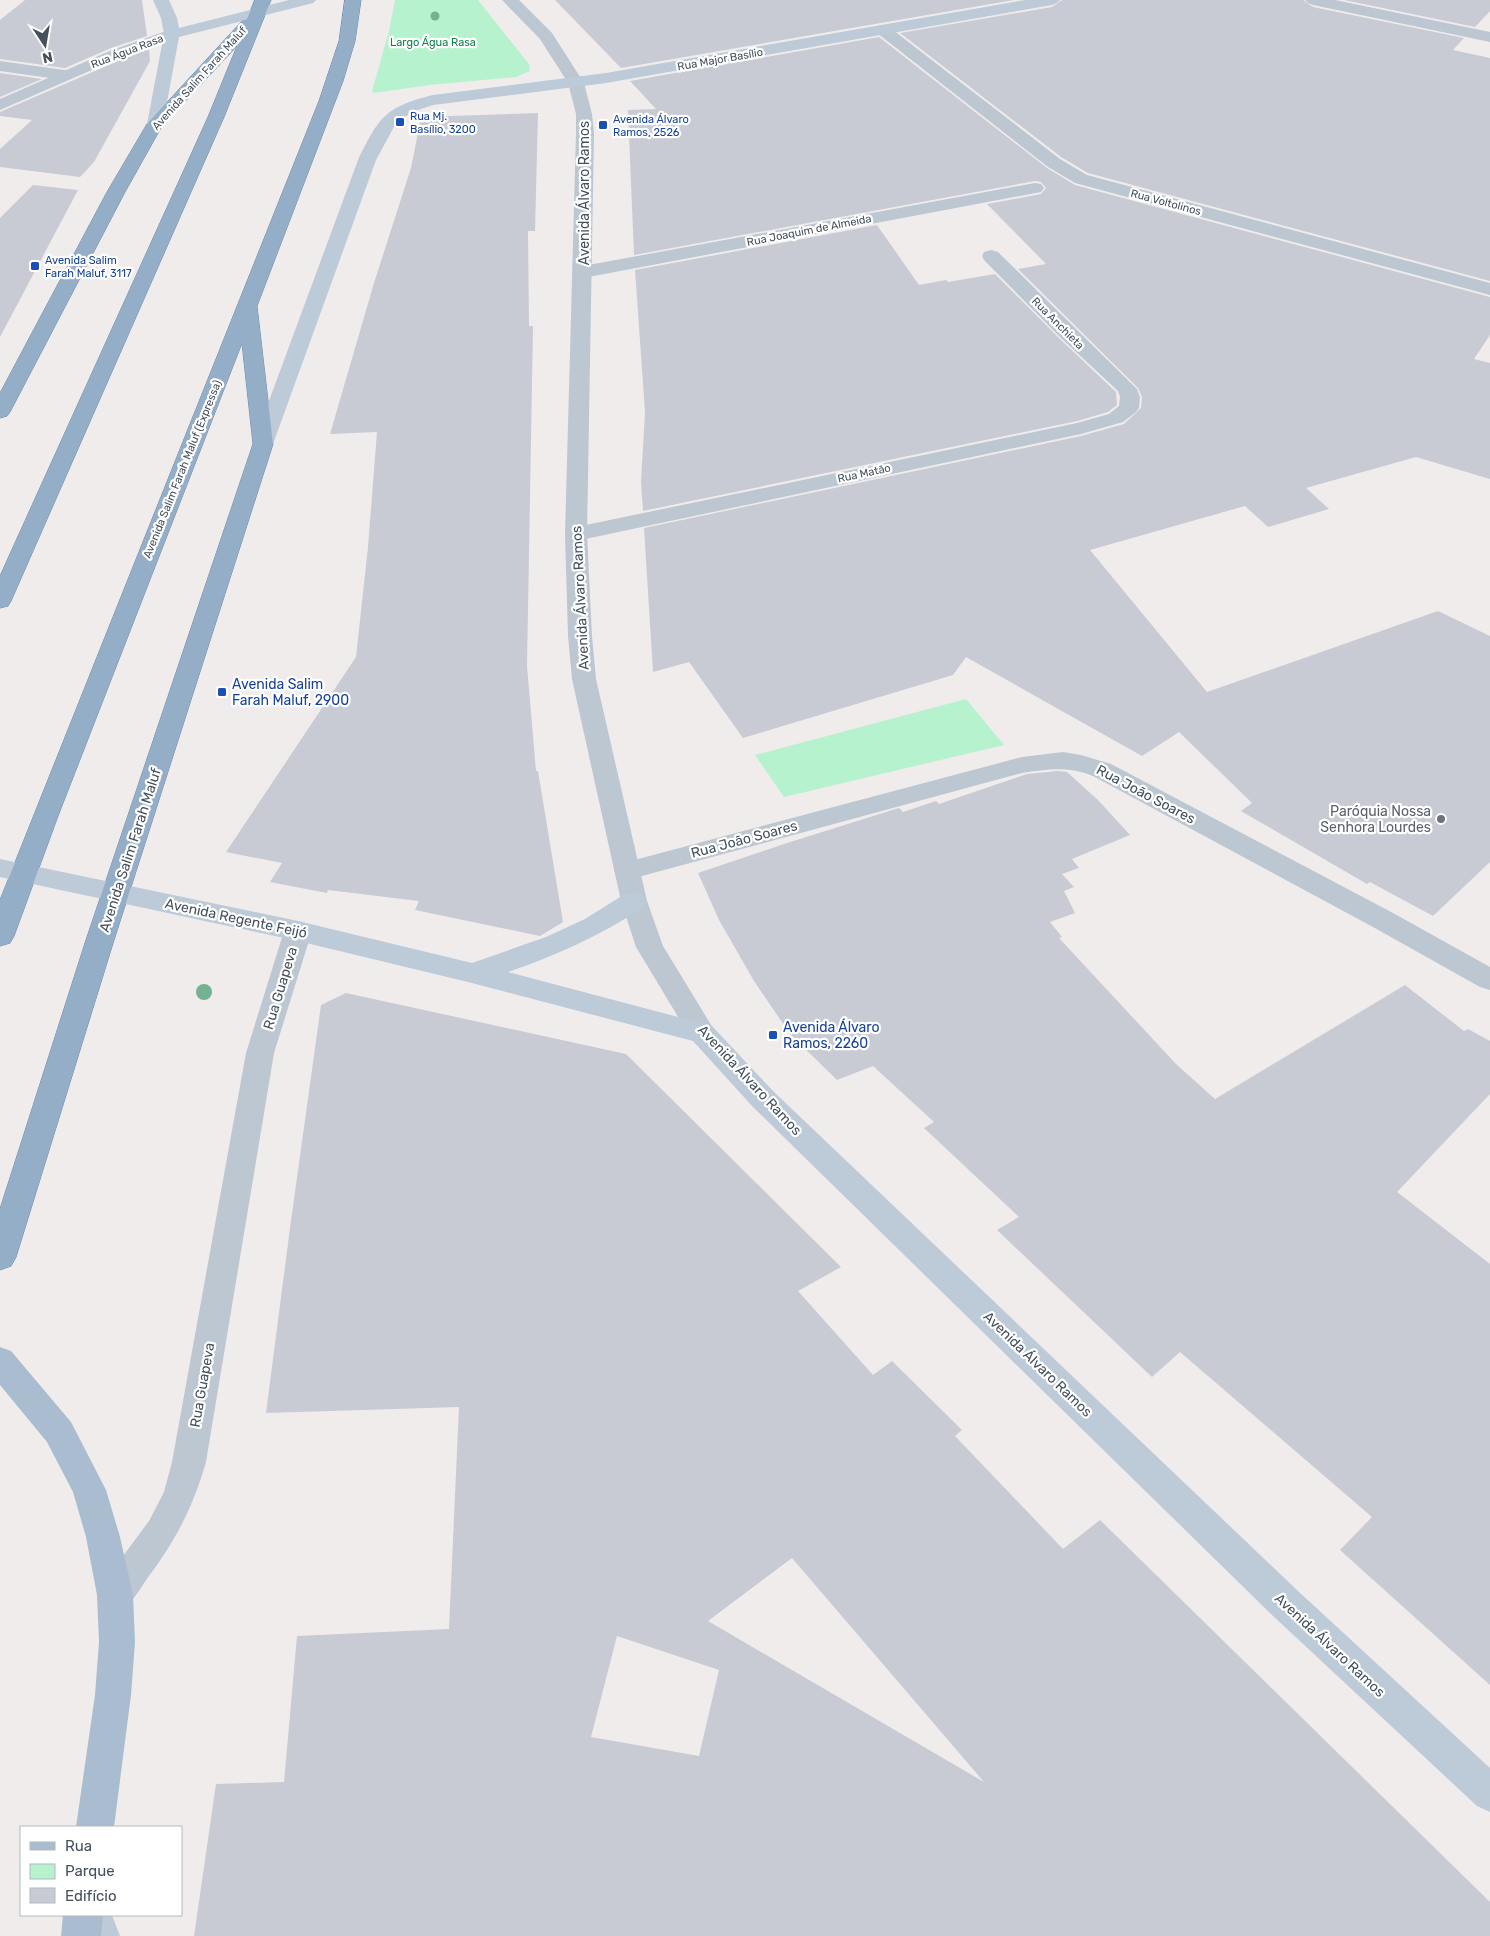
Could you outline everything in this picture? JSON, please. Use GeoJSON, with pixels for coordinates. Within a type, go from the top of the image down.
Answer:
{"type":"FeatureCollection","features":[{"type":"Feature","properties":{"kind":"highway","name":"Avenida Salim Farah Maluf (Expressa)"},"geometry":{"type":"LineString","coordinates":[[0,936],[11,870],[248,303],[344,52],[352,22],[353,0]]}},
{"type":"Feature","properties":{"kind":"highway","name":"Avenida Salim Farah Maluf"},"geometry":{"type":"LineString","coordinates":[[0,412],[116,192],[155,124],[261,6]]}},
{"type":"Feature","properties":{"kind":"highway"},"geometry":{"type":"LineString","coordinates":[[0,601],[212,126],[261,6]]}},
{"type":"Feature","properties":{"kind":"highway","name":"Avenida Salim Farah Maluf"},"geometry":{"type":"LineString","coordinates":[[0,1257],[116,892],[263,444],[248,303]]}},
{"type":"Feature","properties":{"kind":"main road"},"geometry":{"type":"LineString","coordinates":[[155,124],[172,34],[169,18],[161,0]]}},
{"type":"Feature","properties":{"kind":"main road"},"geometry":{"type":"LineString","coordinates":[[172,34],[261,6],[308,0]]}},
{"type":"Feature","properties":{"kind":"main road","name":"Rua Major Basílio"},"geometry":{"type":"LineString","coordinates":[[391,117],[412,105],[433,100],[576,83],[1052,0]]}},
{"type":"Feature","properties":{"kind":"main road","name":"Avenida Salim Farah Maluf"},"geometry":{"type":"LineString","coordinates":[[263,444],[368,160],[383,126],[391,117]]}},
{"type":"Feature","properties":{"kind":"main road","name":"Avenida Regente Feijó"},"geometry":{"type":"LineString","coordinates":[[11,870],[298,931],[472,973],[702,1033]]}},
{"type":"Feature","properties":{"kind":"main road"},"geometry":{"type":"LineString","coordinates":[[472,973],[555,946],[589,930],[634,901]]}},
{"type":"Feature","properties":{"kind":"main road","name":"Avenida Álvaro Ramos"},"geometry":{"type":"LineString","coordinates":[[702,1033],[763,1099],[1285,1603],[1490,1793]]}},
{"type":"Feature","properties":{"kind":"main road"},"geometry":{"type":"LineString","coordinates":[[0,1361],[60,1432],[89,1490],[103,1537],[115,1595],[117,1642],[113,1695],[95,1826]]}},
{"type":"Feature","properties":{"kind":"main road"},"geometry":{"type":"LineString","coordinates":[[81,1936],[83,1916]]}},
{"type":"Feature","properties":{"kind":"main road"},"geometry":{"type":"LineString","coordinates":[[92,1916],[100,1936]]}},
{"type":"Feature","properties":{"kind":"street","name":"Avenida Álvaro Ramos"},"geometry":{"type":"LineString","coordinates":[[510,0],[546,36],[576,83],[584,114],[586,133],[584,272],[576,534],[580,636],[584,679],[634,901],[650,947],[702,1033]]}},
{"type":"Feature","properties":{"kind":"street"},"geometry":{"type":"LineString","coordinates":[[1314,0],[1490,38]]}},
{"type":"Feature","properties":{"kind":"street","name":"Rua Voltolinos"},"geometry":{"type":"LineString","coordinates":[[883,30],[1054,163],[1081,179],[1490,289]]}},
{"type":"Feature","properties":{"kind":"street","name":"Rua Água Rasa"},"geometry":{"type":"LineString","coordinates":[[0,105],[64,75],[140,44],[172,34]]}},
{"type":"Feature","properties":{"kind":"street"},"geometry":{"type":"LineString","coordinates":[[0,66],[64,75]]}},
{"type":"Feature","properties":{"kind":"street","name":"Rua Joaquim de Almeida"},"geometry":{"type":"LineString","coordinates":[[584,272],[1035,188]]}},
{"type":"Feature","properties":{"kind":"street","name":"Rua Anchieta"},"geometry":{"type":"LineString","coordinates":[[991,256],[1068,334],[1127,389]]}},
{"type":"Feature","properties":{"kind":"street","name":"Rua Matão"},"geometry":{"type":"LineString","coordinates":[[576,534],[1081,428],[1116,418],[1129,408],[1130,397],[1127,389]]}},
{"type":"Feature","properties":{"kind":"street","name":"Rua João Soares"},"geometry":{"type":"LineString","coordinates":[[627,871],[1022,765],[1067,759],[1084,762],[1102,770],[1383,920],[1490,980]]}},
{"type":"Feature","properties":{"kind":"street","name":"Rua Guapeva"},"geometry":{"type":"LineString","coordinates":[[115,1595],[161,1532],[180,1494],[189,1462],[260,1053],[298,931]]}},
{"type":"Feature","properties":{"kind":"green space","name":"Largo Água Rasa"},"geometry":{"type":"Polygon","coordinates":[[[395,0],[478,0],[529,64],[530,71],[516,77],[429,85],[374,93],[372,91],[389,31],[395,0]]]}},
{"type":"Feature","properties":{"kind":"green space"},"geometry":{"type":"Polygon","coordinates":[[[966,699],[1004,745],[784,797],[755,755],[966,699]]]}},
{"type":"Feature","properties":{"kind":"building"},"geometry":{"type":"Polygon","coordinates":[[[25,0],[142,0],[147,36],[111,48],[65,68],[0,59],[0,20],[25,0]]]}},
{"type":"Feature","properties":{"kind":"building"},"geometry":{"type":"Polygon","coordinates":[[[555,0],[1014,0],[621,68],[555,0]]]}},
{"type":"Feature","properties":{"kind":"building"},"geometry":{"type":"Polygon","coordinates":[[[1062,0],[1303,0],[1313,7],[1464,38],[1453,50],[1490,58],[1490,281],[1088,173],[1061,157],[900,33],[1052,7],[1062,0]]]}},
{"type":"Feature","properties":{"kind":"building"},"geometry":{"type":"Polygon","coordinates":[[[1344,0],[1490,0],[1490,11],[1475,27],[1344,0]]]}},
{"type":"Feature","properties":{"kind":"building"},"geometry":{"type":"Polygon","coordinates":[[[879,37],[1047,168],[1075,185],[1490,297],[1490,335],[1474,359],[1490,363],[1490,479],[1416,457],[1306,488],[1329,509],[1268,527],[1245,506],[1090,550],[1207,692],[1438,611],[1490,636],[1490,862],[1433,916],[1370,882],[1367,884],[1241,811],[1252,803],[1179,732],[1142,756],[966,657],[953,675],[743,738],[689,662],[653,672],[644,528],[1081,436],[1124,424],[1141,408],[1142,397],[1138,388],[1018,269],[1046,264],[987,204],[1041,194],[1046,188],[1041,182],[1035,181],[634,255],[628,110],[656,109],[630,81],[879,37]]]}},
{"type":"Feature","properties":{"kind":"building"},"geometry":{"type":"Polygon","coordinates":[[[149,49],[150,61],[94,162],[80,177],[0,167],[0,149],[32,120],[0,116],[0,112],[149,49]]]}},
{"type":"Feature","properties":{"kind":"building"},"geometry":{"type":"Polygon","coordinates":[[[0,73],[42,79],[0,97],[0,73]]]}},
{"type":"Feature","properties":{"kind":"building"},"geometry":{"type":"Polygon","coordinates":[[[538,113],[535,231],[528,231],[529,326],[533,326],[527,666],[536,771],[538,771],[563,922],[540,936],[415,910],[419,901],[328,890],[327,893],[270,882],[282,863],[226,852],[356,657],[368,547],[377,432],[330,434],[374,283],[411,168],[421,117],[538,113]]]}},
{"type":"Feature","properties":{"kind":"building"},"geometry":{"type":"Polygon","coordinates":[[[33,185],[78,190],[0,337],[0,218],[33,185]]]}},
{"type":"Feature","properties":{"kind":"building"},"geometry":{"type":"Polygon","coordinates":[[[877,225],[919,285],[995,274],[1116,392],[1117,405],[1108,412],[1077,421],[643,511],[641,482],[645,412],[635,270],[877,225]]]}},
{"type":"Feature","properties":{"kind":"building"},"geometry":{"type":"Polygon","coordinates":[[[1067,772],[1099,801],[1130,835],[1072,859],[1079,868],[1062,874],[1074,887],[1064,891],[1075,913],[1050,922],[1062,937],[1059,938],[1176,1064],[1215,1099],[1405,985],[1464,1031],[1468,1029],[1490,1041],[1490,1094],[1397,1192],[1490,1264],[1490,1685],[1340,1550],[1372,1517],[1180,1352],[1152,1377],[997,1230],[1019,1217],[924,1128],[934,1122],[873,1066],[837,1080],[790,1034],[754,981],[719,920],[698,873],[899,808],[903,812],[936,801],[939,804],[1027,774],[1067,772]]]}},
{"type":"Feature","properties":{"kind":"building"},"geometry":{"type":"Polygon","coordinates":[[[346,993],[626,1054],[841,1267],[798,1291],[873,1375],[892,1361],[962,1430],[955,1436],[1063,1549],[1100,1520],[1490,1902],[1490,1936],[194,1936],[216,1784],[284,1782],[297,1636],[449,1629],[459,1407],[266,1413],[321,1005],[346,993]],[[792,1558],[708,1621],[984,1782],[792,1558]],[[617,1636],[591,1737],[699,1756],[719,1670],[617,1636]]]}},
{"type":"Feature","properties":{"kind":"place","name":"Rua Mj. Basílio, 3200"},"geometry":{"type":"Point","coordinates":[400,122]}},
{"type":"Feature","properties":{"kind":"place","name":"Avenida Álvaro Ramos, 2526"},"geometry":{"type":"Point","coordinates":[603,125]}},
{"type":"Feature","properties":{"kind":"place","name":"Avenida Salim Farah Maluf, 3117"},"geometry":{"type":"Point","coordinates":[35,266]}},
{"type":"Feature","properties":{"kind":"place","name":"Avenida Salim Farah Maluf, 2900"},"geometry":{"type":"Point","coordinates":[222,692]}},
{"type":"Feature","properties":{"kind":"place","name":"Paróquia Nossa Senhora Lourdes"},"geometry":{"type":"Point","coordinates":[1441,819]}},
{"type":"Feature","properties":{"kind":"place","name":"Avenida Álvaro Ramos, 2260"},"geometry":{"type":"Point","coordinates":[773,1035]}}]}
